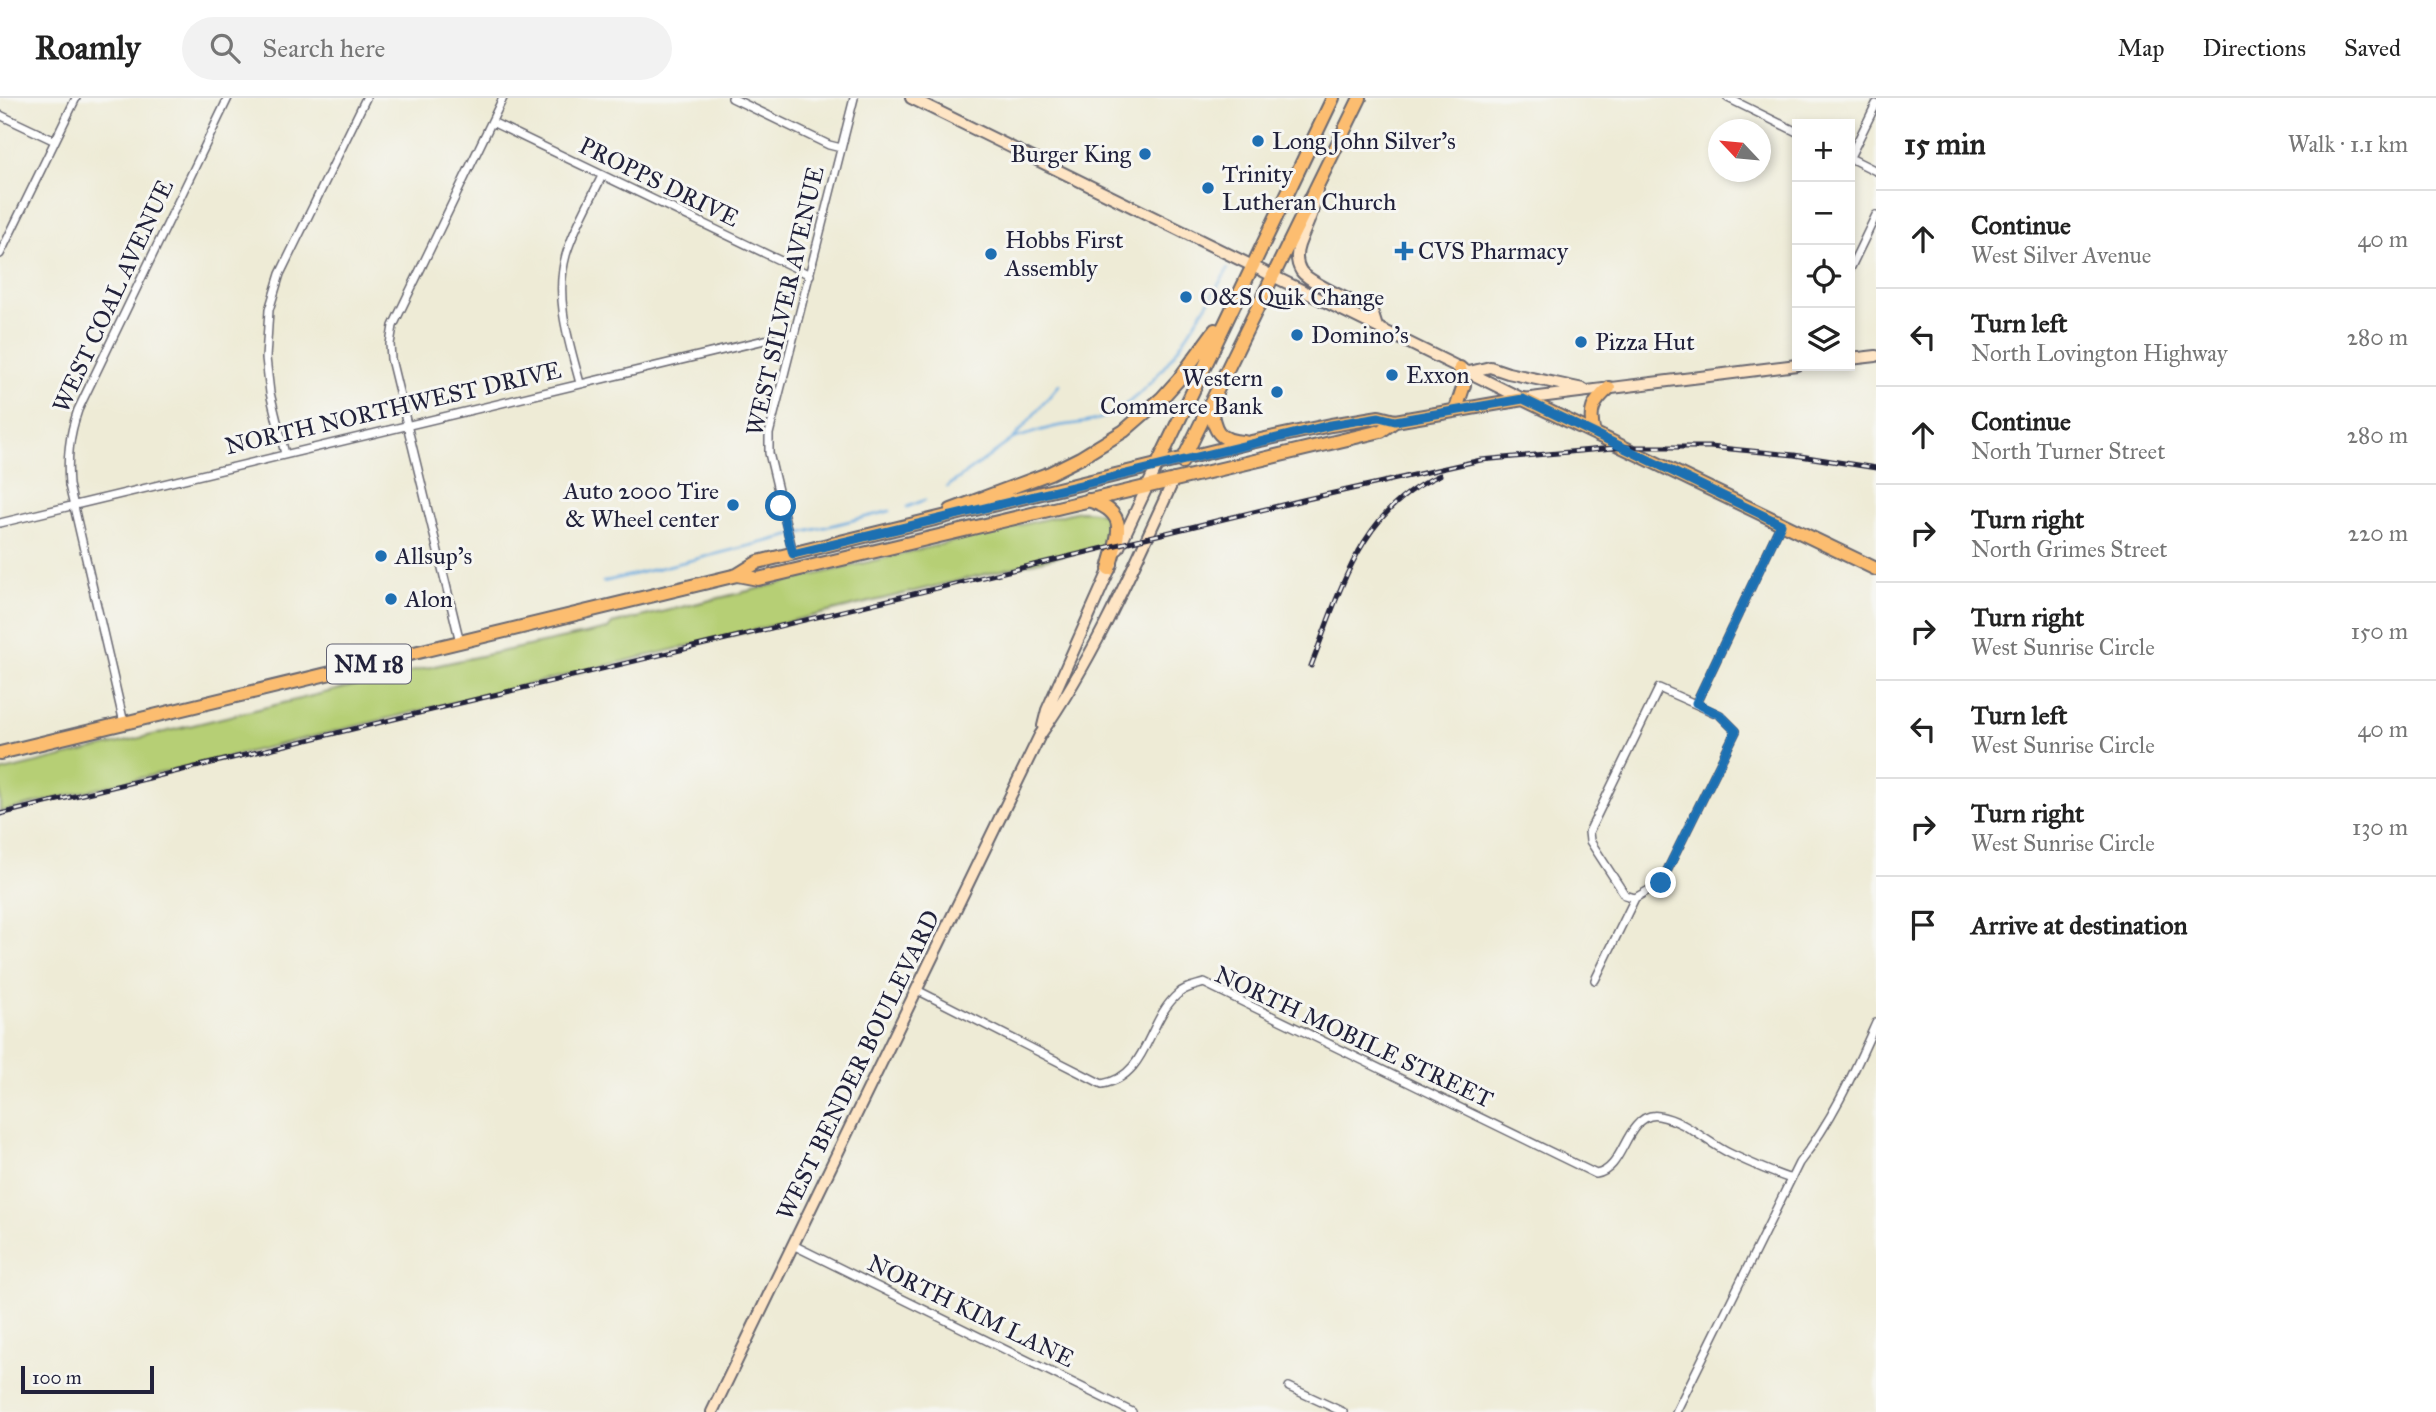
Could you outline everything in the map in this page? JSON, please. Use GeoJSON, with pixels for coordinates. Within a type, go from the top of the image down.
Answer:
{"type":"FeatureCollection","features":[{"type":"Feature","properties":{"kind":"main road"},"geometry":{"type":"LineString","coordinates":[[911,98],[1876,569]]}},
{"type":"Feature","properties":{"kind":"main road"},"geometry":{"type":"LineString","coordinates":[[1335,98],[1358,103]]}},
{"type":"Feature","properties":{"kind":"main road","name":"WEST BENDER BOULEVARD"},"geometry":{"type":"LineString","coordinates":[[1040,735],[1047,710],[1109,569],[1251,266],[1335,98]]}},
{"type":"Feature","properties":{"kind":"main road","name":"WEST BENDER BOULEVARD"},"geometry":{"type":"LineString","coordinates":[[712,1412],[1040,735],[1120,597],[1183,459],[1358,103]]}},
{"type":"Feature","properties":{"kind":"main road"},"geometry":{"type":"LineString","coordinates":[[1318,185],[1315,208],[1296,256],[1298,264],[1307,277],[1372,311],[1377,327]]}},
{"type":"Feature","properties":{"kind":"main road"},"geometry":{"type":"LineString","coordinates":[[939,518],[956,506],[1050,473],[1124,431],[1162,398],[1179,379],[1232,307]]}},
{"type":"Feature","properties":{"kind":"main road"},"geometry":{"type":"LineString","coordinates":[[1855,358],[1876,356]]}},
{"type":"Feature","properties":{"kind":"main road"},"geometry":{"type":"LineString","coordinates":[[1174,479],[1381,431],[1395,421],[1456,409],[1792,366]]}},
{"type":"Feature","properties":{"kind":"main road"},"geometry":{"type":"LineString","coordinates":[[1464,370],[1490,367],[1589,390]]}},
{"type":"Feature","properties":{"kind":"main road"},"geometry":{"type":"LineString","coordinates":[[1456,409],[1463,394],[1464,370]]}},
{"type":"Feature","properties":{"kind":"main road"},"geometry":{"type":"LineString","coordinates":[[1594,433],[1590,419],[1591,410],[1595,401],[1609,388]]}},
{"type":"Feature","properties":{"kind":"main road"},"geometry":{"type":"LineString","coordinates":[[1210,404],[1214,426],[1223,438],[1233,442],[1251,442]]}},
{"type":"Feature","properties":{"kind":"main road"},"geometry":{"type":"LineString","coordinates":[[1157,466],[1331,425],[1379,417],[1395,421]]}},
{"type":"Feature","properties":{"kind":"main road","name":"NM 18"},"geometry":{"type":"LineString","coordinates":[[0,753],[737,575],[758,562],[1157,466]]}},
{"type":"Feature","properties":{"kind":"main road","name":"NM 18"},"geometry":{"type":"LineString","coordinates":[[737,575],[758,579],[1174,479]]}},
{"type":"Feature","properties":{"kind":"main road"},"geometry":{"type":"LineString","coordinates":[[1088,499],[1105,505],[1118,523],[1109,569]]}},
{"type":"Feature","properties":{"kind":"street"},"geometry":{"type":"LineString","coordinates":[[0,254],[75,98]]}},
{"type":"Feature","properties":{"kind":"street","name":"WEST COAL AVENUE"},"geometry":{"type":"LineString","coordinates":[[124,723],[74,505],[67,459],[70,433],[78,410],[228,98]]}},
{"type":"Feature","properties":{"kind":"street"},"geometry":{"type":"LineString","coordinates":[[285,454],[270,393],[266,358],[269,310],[280,274],[366,98]]}},
{"type":"Feature","properties":{"kind":"street"},"geometry":{"type":"LineString","coordinates":[[460,642],[391,359],[390,344],[393,326],[503,98]]}},
{"type":"Feature","properties":{"kind":"street"},"geometry":{"type":"LineString","coordinates":[[732,98],[829,145],[841,148]]}},
{"type":"Feature","properties":{"kind":"street","name":"WEST SILVER AVENUE"},"geometry":{"type":"LineString","coordinates":[[793,554],[769,453],[769,435],[854,98]]}},
{"type":"Feature","properties":{"kind":"street"},"geometry":{"type":"LineString","coordinates":[[1728,98],[1792,130]]}},
{"type":"Feature","properties":{"kind":"street"},"geometry":{"type":"LineString","coordinates":[[1855,148],[1876,104]]}},
{"type":"Feature","properties":{"kind":"street"},"geometry":{"type":"LineString","coordinates":[[0,115],[55,141]]}},
{"type":"Feature","properties":{"kind":"street","name":"PROPPS DRIVE"},"geometry":{"type":"LineString","coordinates":[[492,122],[810,275]]}},
{"type":"Feature","properties":{"kind":"street"},"geometry":{"type":"LineString","coordinates":[[1855,161],[1876,172]]}},
{"type":"Feature","properties":{"kind":"street"},"geometry":{"type":"LineString","coordinates":[[580,383],[562,308],[562,282],[566,255],[603,176]]}},
{"type":"Feature","properties":{"kind":"street"},"geometry":{"type":"LineString","coordinates":[[1855,259],[1876,215]]}},
{"type":"Feature","properties":{"kind":"street","name":"NORTH NORTHWEST DRIVE"},"geometry":{"type":"LineString","coordinates":[[0,523],[794,332]]}},
{"type":"Feature","properties":{"kind":"street"},"geometry":{"type":"LineString","coordinates":[[1696,703],[1781,524]]}},
{"type":"Feature","properties":{"kind":"street"},"geometry":{"type":"LineString","coordinates":[[1595,981],[1635,898],[1661,883],[1736,731],[1720,715],[1659,688],[1590,827],[1590,841],[1625,895],[1635,898]]}},
{"type":"Feature","properties":{"kind":"street","name":"NORTH MOBILE STREET"},"geometry":{"type":"LineString","coordinates":[[917,990],[1102,1084],[1115,1082],[1140,1058],[1168,1005],[1178,993],[1204,983],[1587,1171],[1596,1174],[1605,1172],[1619,1156],[1634,1128],[1644,1117],[1656,1115],[1679,1123],[1730,1153],[1791,1179]]}},
{"type":"Feature","properties":{"kind":"street"},"geometry":{"type":"LineString","coordinates":[[1676,1412],[1799,1163],[1839,1104],[1876,1023]]}},
{"type":"Feature","properties":{"kind":"street","name":"NORTH KIM LANE"},"geometry":{"type":"LineString","coordinates":[[793,1245],[1132,1412]]}},
{"type":"Feature","properties":{"kind":"street"},"geometry":{"type":"LineString","coordinates":[[1289,1387],[1343,1412]]}},
{"type":"Feature","properties":{"kind":"green space"},"geometry":{"type":"Polygon","coordinates":[[[1079,511],[1097,512],[1110,520],[1116,532],[1110,544],[0,812],[0,772],[443,664],[608,629],[612,624],[1079,511]]]}},
{"type":"Feature","properties":{"kind":"waterway"},"geometry":{"type":"LineString","coordinates":[[1013,439],[1054,427],[1101,419],[1126,404],[1161,371],[1228,269]]}},
{"type":"Feature","properties":{"kind":"waterway"},"geometry":{"type":"LineString","coordinates":[[947,487],[1013,439],[1060,384]]}},
{"type":"Feature","properties":{"kind":"waterway"},"geometry":{"type":"LineString","coordinates":[[907,507],[925,500]]}},
{"type":"Feature","properties":{"kind":"waterway"},"geometry":{"type":"LineString","coordinates":[[603,582],[890,511]]}},
{"type":"Feature","properties":{"kind":"railway"},"geometry":{"type":"LineString","coordinates":[[0,814],[1307,499],[1481,460],[1625,447],[1710,447],[1794,455],[1876,468]]}},
{"type":"Feature","properties":{"kind":"railway"},"geometry":{"type":"LineString","coordinates":[[1311,666],[1343,582],[1372,531],[1390,509],[1413,490],[1440,475]]}},
{"type":"Feature","properties":{"kind":"place","name":"Long John Silver's"},"geometry":{"type":"Point","coordinates":[1258,141]}},
{"type":"Feature","properties":{"kind":"place","name":"Burger King"},"geometry":{"type":"Point","coordinates":[1145,154]}},
{"type":"Feature","properties":{"kind":"place","name":"Trinity Lutheran Church"},"geometry":{"type":"Point","coordinates":[1208,188]}},
{"type":"Feature","properties":{"kind":"place","name":"CVS Pharmacy"},"geometry":{"type":"Point","coordinates":[1404,251]}},
{"type":"Feature","properties":{"kind":"place","name":"Hobbs First Assembly"},"geometry":{"type":"Point","coordinates":[991,254]}},
{"type":"Feature","properties":{"kind":"place","name":"O&S Quik Change"},"geometry":{"type":"Point","coordinates":[1186,297]}},
{"type":"Feature","properties":{"kind":"place","name":"Domino's"},"geometry":{"type":"Point","coordinates":[1297,335]}},
{"type":"Feature","properties":{"kind":"place","name":"Pizza Hut"},"geometry":{"type":"Point","coordinates":[1581,342]}},
{"type":"Feature","properties":{"kind":"place","name":"Exxon"},"geometry":{"type":"Point","coordinates":[1392,375]}},
{"type":"Feature","properties":{"kind":"place","name":"Western Commerce Bank"},"geometry":{"type":"Point","coordinates":[1277,392]}},
{"type":"Feature","properties":{"kind":"place","name":"Auto 2000 Tire & Wheel center"},"geometry":{"type":"Point","coordinates":[733,505]}},
{"type":"Feature","properties":{"kind":"place","name":"Allsup's"},"geometry":{"type":"Point","coordinates":[381,556]}},
{"type":"Feature","properties":{"kind":"place","name":"Alon"},"geometry":{"type":"Point","coordinates":[391,599]}},
{"type":"Feature","properties":{"kind":"route"},"geometry":{"type":"LineString","coordinates":[[781,506],[793,554],[1251,442],[1331,425],[1379,417],[1395,421],[1523,399],[1781,524],[1696,703],[1720,715],[1736,731],[1661,883]]}}]}
